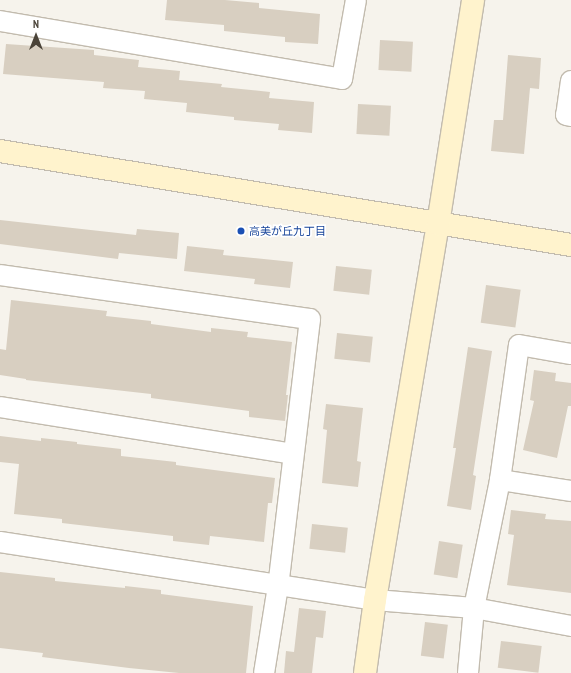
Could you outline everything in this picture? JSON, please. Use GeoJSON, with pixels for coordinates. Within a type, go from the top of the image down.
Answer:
{"type":"FeatureCollection","features":[{"type":"Feature","properties":{"kind":"street"},"geometry":{"type":"LineString","coordinates":[[0,21],[342,79],[356,0]]}},
{"type":"Feature","properties":{"kind":"street"},"geometry":{"type":"LineString","coordinates":[[365,673],[375,600],[438,224],[473,0]]}},
{"type":"Feature","properties":{"kind":"street"},"geometry":{"type":"LineString","coordinates":[[571,81],[566,115],[571,116]]}},
{"type":"Feature","properties":{"kind":"street"},"geometry":{"type":"LineString","coordinates":[[0,151],[571,245]]}},
{"type":"Feature","properties":{"kind":"street"},"geometry":{"type":"LineString","coordinates":[[0,275],[310,319],[292,454],[278,586],[264,673]]}},
{"type":"Feature","properties":{"kind":"street"},"geometry":{"type":"LineString","coordinates":[[468,673],[474,608],[500,480],[519,345],[571,354]]}},
{"type":"Feature","properties":{"kind":"street"},"geometry":{"type":"LineString","coordinates":[[0,407],[292,454]]}},
{"type":"Feature","properties":{"kind":"street"},"geometry":{"type":"LineString","coordinates":[[500,480],[571,491]]}},
{"type":"Feature","properties":{"kind":"street"},"geometry":{"type":"LineString","coordinates":[[0,542],[375,600],[474,608],[571,626]]}},
{"type":"Feature","properties":{"kind":"building"},"geometry":{"type":"Polygon","coordinates":[[[167,0],[225,0],[259,3],[259,8],[320,14],[318,44],[285,42],[285,37],[224,31],[224,25],[165,20],[167,0]]]}},
{"type":"Feature","properties":{"kind":"building"},"geometry":{"type":"Polygon","coordinates":[[[380,40],[413,42],[411,72],[378,70],[380,40]]]}},
{"type":"Feature","properties":{"kind":"building"},"geometry":{"type":"Polygon","coordinates":[[[6,44],[94,50],[94,55],[139,60],[138,67],[180,71],[179,80],[222,84],[221,87],[270,92],[269,98],[314,102],[312,133],[278,130],[279,124],[234,120],[234,117],[186,112],[187,103],[144,99],[145,91],[103,88],[104,82],[3,74],[6,44]]]}},
{"type":"Feature","properties":{"kind":"building"},"geometry":{"type":"Polygon","coordinates":[[[508,55],[541,58],[539,89],[530,88],[524,154],[491,151],[494,120],[503,120],[508,55]]]}},
{"type":"Feature","properties":{"kind":"building"},"geometry":{"type":"Polygon","coordinates":[[[358,104],[391,106],[389,136],[356,134],[358,104]]]}},
{"type":"Feature","properties":{"kind":"building"},"geometry":{"type":"Polygon","coordinates":[[[0,220],[136,235],[137,229],[179,233],[177,259],[119,253],[118,259],[0,244],[0,220]]]}},
{"type":"Feature","properties":{"kind":"building"},"geometry":{"type":"Polygon","coordinates":[[[187,246],[224,250],[223,255],[293,262],[290,288],[254,284],[255,279],[184,271],[187,246]]]}},
{"type":"Feature","properties":{"kind":"building"},"geometry":{"type":"Polygon","coordinates":[[[336,266],[372,270],[369,295],[333,291],[336,266]]]}},
{"type":"Feature","properties":{"kind":"building"},"geometry":{"type":"Polygon","coordinates":[[[486,285],[521,290],[515,328],[481,323],[486,285]]]}},
{"type":"Feature","properties":{"kind":"building"},"geometry":{"type":"Polygon","coordinates":[[[11,300],[107,311],[106,316],[151,321],[151,324],[211,332],[211,328],[248,332],[247,337],[292,342],[286,395],[288,395],[285,421],[249,417],[249,411],[151,398],[151,394],[26,380],[0,375],[0,349],[6,350],[11,300]]]}},
{"type":"Feature","properties":{"kind":"building"},"geometry":{"type":"Polygon","coordinates":[[[337,333],[373,337],[370,363],[334,359],[337,333]]]}},
{"type":"Feature","properties":{"kind":"building"},"geometry":{"type":"Polygon","coordinates":[[[468,347],[492,351],[473,475],[476,476],[471,510],[447,506],[456,448],[453,448],[468,347]]]}},
{"type":"Feature","properties":{"kind":"building"},"geometry":{"type":"Polygon","coordinates":[[[534,370],[556,373],[555,381],[571,383],[571,406],[568,406],[557,458],[523,450],[534,401],[530,400],[534,370]]]}},
{"type":"Feature","properties":{"kind":"building"},"geometry":{"type":"Polygon","coordinates":[[[326,404],[363,408],[357,461],[361,462],[358,487],[322,483],[327,430],[323,429],[326,404]]]}},
{"type":"Feature","properties":{"kind":"building"},"geometry":{"type":"Polygon","coordinates":[[[0,436],[41,441],[41,438],[77,442],[77,444],[121,449],[121,456],[176,462],[176,465],[275,478],[272,503],[268,503],[264,542],[210,536],[209,545],[173,541],[173,536],[62,523],[62,519],[14,514],[19,464],[0,462],[0,436]]]}},
{"type":"Feature","properties":{"kind":"building"},"geometry":{"type":"Polygon","coordinates":[[[511,510],[546,514],[545,519],[571,521],[571,593],[507,585],[514,535],[508,534],[511,510]]]}},
{"type":"Feature","properties":{"kind":"building"},"geometry":{"type":"Polygon","coordinates":[[[312,524],[348,528],[345,553],[309,549],[312,524]]]}},
{"type":"Feature","properties":{"kind":"building"},"geometry":{"type":"Polygon","coordinates":[[[439,541],[463,545],[457,578],[434,575],[439,541]]]}},
{"type":"Feature","properties":{"kind":"building"},"geometry":{"type":"Polygon","coordinates":[[[0,572],[55,578],[55,581],[161,590],[161,594],[253,606],[246,673],[179,673],[129,668],[42,657],[43,653],[0,648],[0,572]]]}},
{"type":"Feature","properties":{"kind":"building"},"geometry":{"type":"Polygon","coordinates":[[[299,608],[326,611],[323,638],[316,637],[312,673],[284,673],[286,651],[294,652],[299,608]]]}},
{"type":"Feature","properties":{"kind":"building"},"geometry":{"type":"Polygon","coordinates":[[[425,622],[448,625],[444,659],[421,656],[425,622]]]}},
{"type":"Feature","properties":{"kind":"building"},"geometry":{"type":"Polygon","coordinates":[[[501,641],[542,646],[538,673],[498,668],[501,641]]]}},
{"type":"Feature","properties":{"kind":"place","name":"高美が丘九丁目"},"geometry":{"type":"Point","coordinates":[241,231]}}]}
